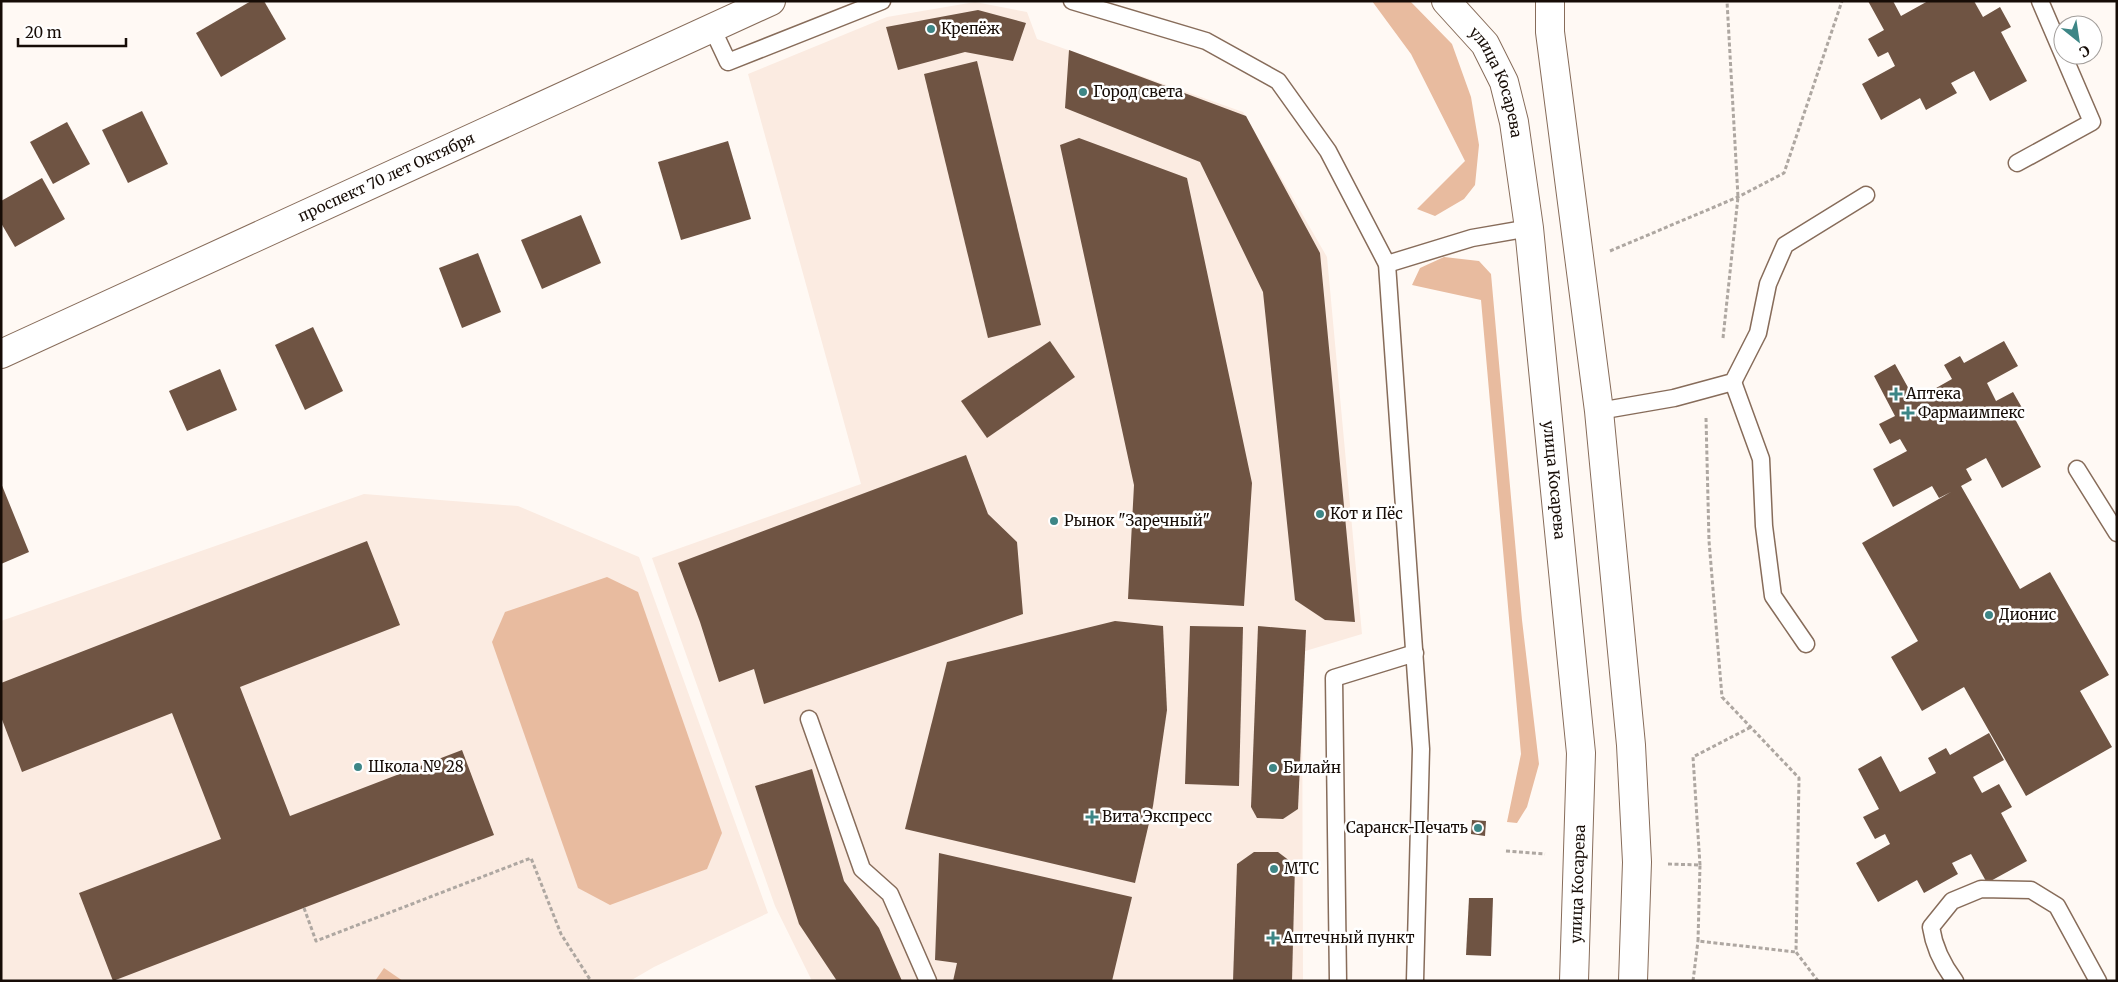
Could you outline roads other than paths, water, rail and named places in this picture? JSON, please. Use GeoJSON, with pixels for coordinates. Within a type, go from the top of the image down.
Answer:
{"type":"FeatureCollection","features":[{"type":"Feature","properties":{"kind":"main road","name":"проспект 70 лет Октября"},"geometry":{"type":"LineString","coordinates":[[1,354],[771,1]]}},
{"type":"Feature","properties":{"kind":"main road","name":"улица Косарева"},"geometry":{"type":"LineString","coordinates":[[1446,1],[1485,44],[1504,82],[1514,122],[1529,228],[1581,753],[1574,981]]}},
{"type":"Feature","properties":{"kind":"main road"},"geometry":{"type":"LineString","coordinates":[[1550,1],[1550,32],[1582,263],[1599,411],[1632,745],[1637,862],[1633,981]]}},
{"type":"Feature","properties":{"kind":"lane"},"geometry":{"type":"LineString","coordinates":[[712,28],[728,62],[882,1]]}},
{"type":"Feature","properties":{"kind":"lane"},"geometry":{"type":"LineString","coordinates":[[1072,1],[1206,41],[1278,81],[1328,151],[1387,264],[1422,749],[1415,981]]}},
{"type":"Feature","properties":{"kind":"lane"},"geometry":{"type":"LineString","coordinates":[[2017,163],[2092,122],[2040,1]]}},
{"type":"Feature","properties":{"kind":"lane"},"geometry":{"type":"LineString","coordinates":[[1806,644],[1773,596],[1764,526],[1761,459],[1733,382],[1758,333],[1768,284],[1785,245],[1866,196]]}},
{"type":"Feature","properties":{"kind":"lane"},"geometry":{"type":"LineString","coordinates":[[1387,264],[1472,238],[1529,228]]}},
{"type":"Feature","properties":{"kind":"lane"},"geometry":{"type":"LineString","coordinates":[[1599,411],[1674,398],[1733,382]]}},
{"type":"Feature","properties":{"kind":"lane"},"geometry":{"type":"LineString","coordinates":[[2077,469],[2117,532]]}},
{"type":"Feature","properties":{"kind":"lane"},"geometry":{"type":"LineString","coordinates":[[1338,981],[1334,678],[1415,653]]}},
{"type":"Feature","properties":{"kind":"lane"},"geometry":{"type":"LineString","coordinates":[[810,720],[862,869],[890,894],[928,981]]}},
{"type":"Feature","properties":{"kind":"lane"},"geometry":{"type":"LineString","coordinates":[[1955,981],[1946,970],[1933,943],[1931,927],[1952,901],[1982,889],[2010,888],[2031,890],[2057,906],[2098,981]]}},
{"type":"Feature","properties":{"kind":"place","name":"Крепёж"},"geometry":{"type":"Point","coordinates":[931,29]}},
{"type":"Feature","properties":{"kind":"place","name":"Город света"},"geometry":{"type":"Point","coordinates":[1083,92]}},
{"type":"Feature","properties":{"kind":"place","name":"Аптека"},"geometry":{"type":"Point","coordinates":[1896,394]}},
{"type":"Feature","properties":{"kind":"place","name":"Фармаимпекс"},"geometry":{"type":"Point","coordinates":[1908,413]}},
{"type":"Feature","properties":{"kind":"place","name":"Кот и Пёс"},"geometry":{"type":"Point","coordinates":[1320,514]}},
{"type":"Feature","properties":{"kind":"place","name":"Рынок \"Заречный\""},"geometry":{"type":"Point","coordinates":[1054,521]}},
{"type":"Feature","properties":{"kind":"place","name":"Дионис"},"geometry":{"type":"Point","coordinates":[1989,615]}},
{"type":"Feature","properties":{"kind":"place","name":"Школа № 28"},"geometry":{"type":"Point","coordinates":[358,767]}},
{"type":"Feature","properties":{"kind":"place","name":"Билайн"},"geometry":{"type":"Point","coordinates":[1273,768]}},
{"type":"Feature","properties":{"kind":"place","name":"Вита Экспресс"},"geometry":{"type":"Point","coordinates":[1092,817]}},
{"type":"Feature","properties":{"kind":"place","name":"Саранск-Печать"},"geometry":{"type":"Point","coordinates":[1478,828]}},
{"type":"Feature","properties":{"kind":"place","name":"МТС"},"geometry":{"type":"Point","coordinates":[1274,869]}},
{"type":"Feature","properties":{"kind":"place","name":"Аптечный пункт"},"geometry":{"type":"Point","coordinates":[1273,938]}}]}
